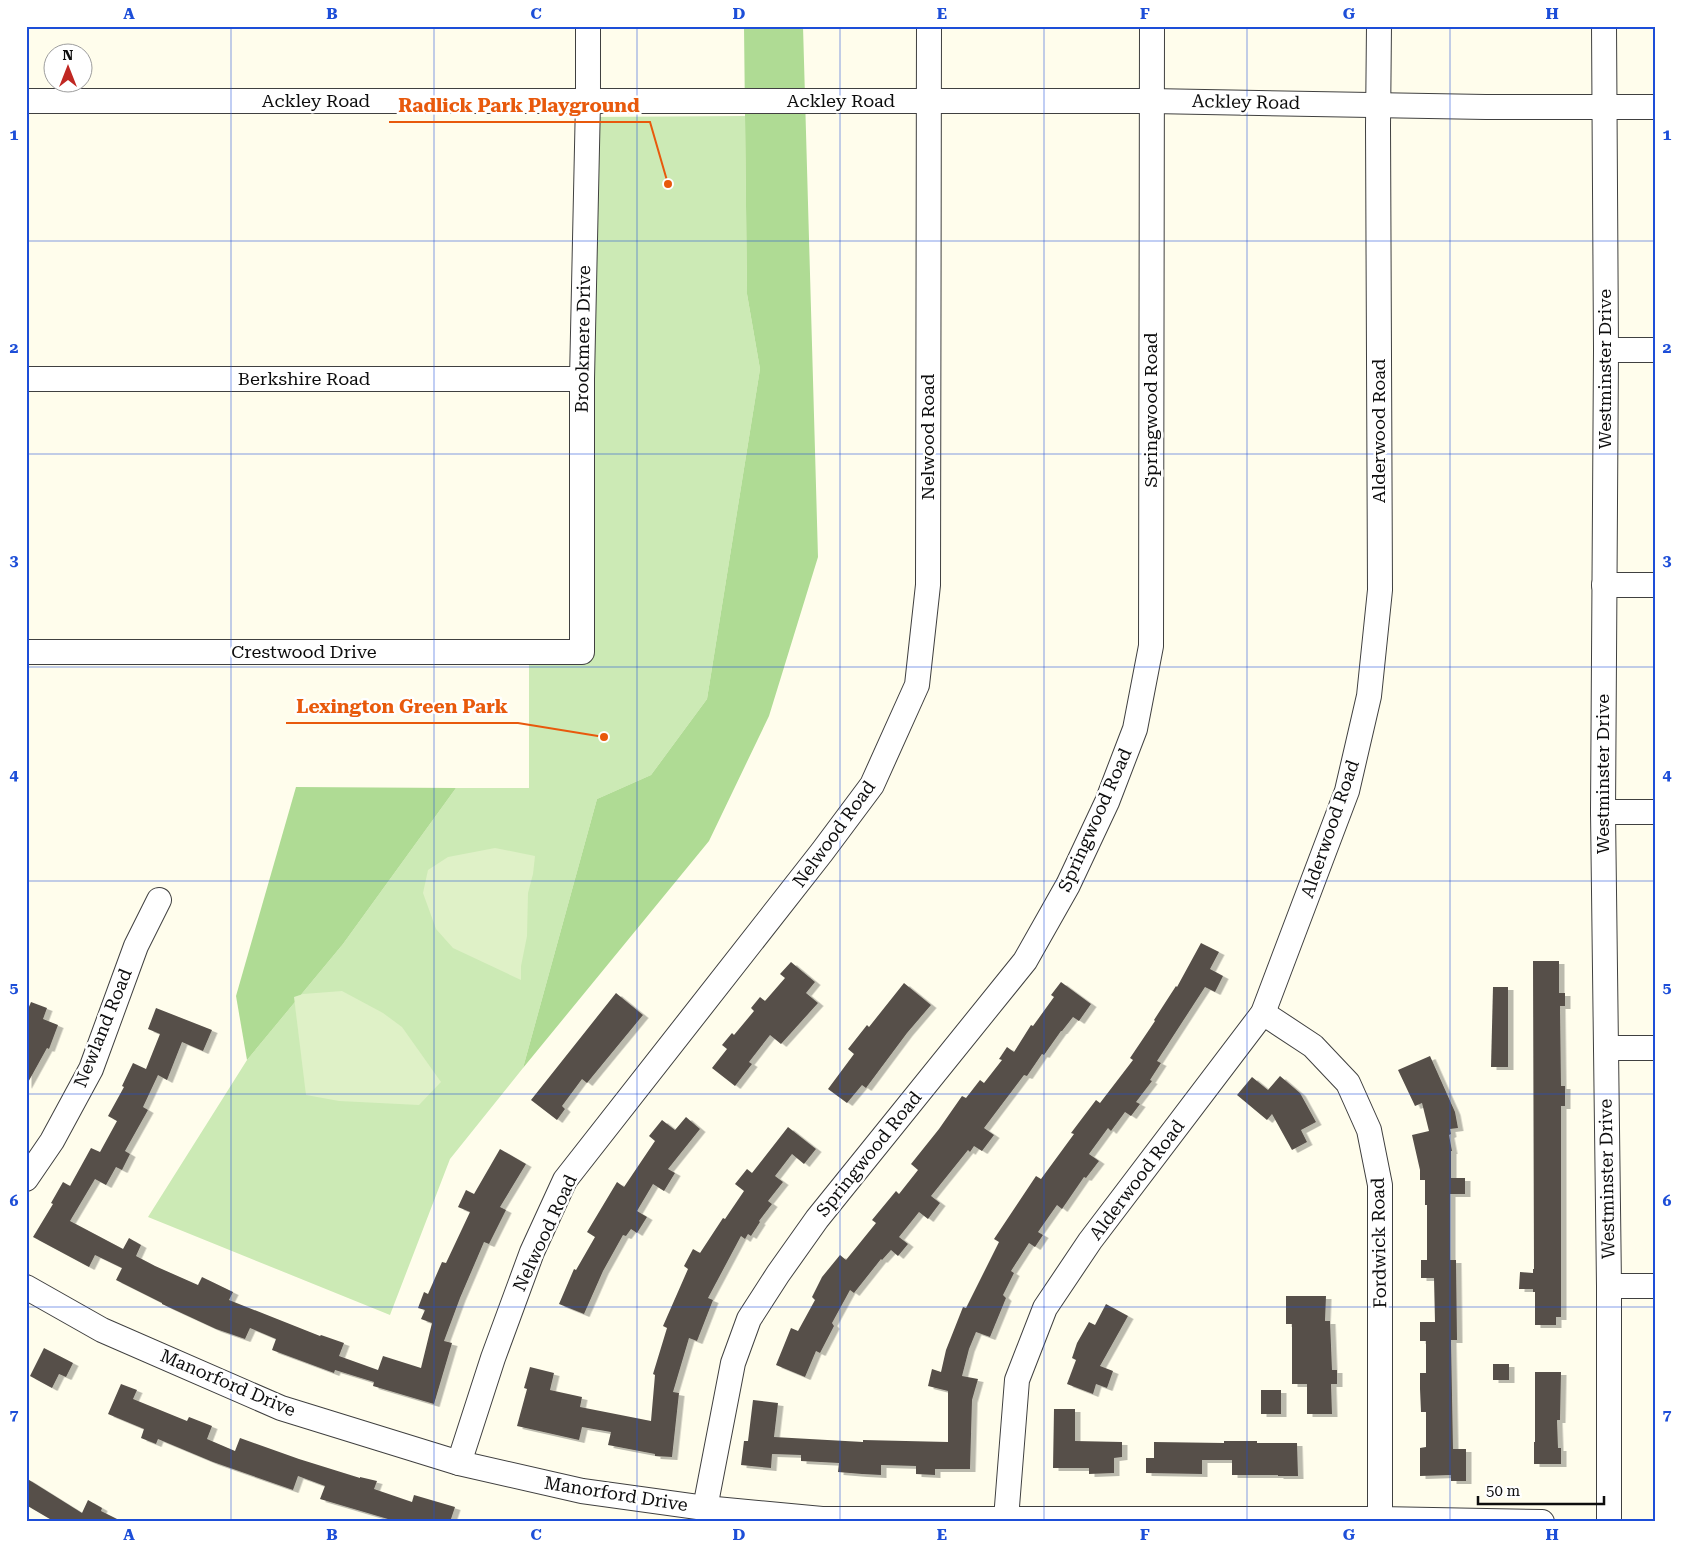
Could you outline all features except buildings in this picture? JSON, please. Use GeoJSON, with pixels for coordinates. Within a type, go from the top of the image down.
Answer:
{"type":"FeatureCollection","features":[{"type":"Feature","properties":{"kind":"street","name":"Brookmere Drive"},"geometry":{"type":"LineString","coordinates":[[582,652],[582,379],[588,26]]}},
{"type":"Feature","properties":{"kind":"street","name":"Nelwood Road"},"geometry":{"type":"LineString","coordinates":[[459,1464],[493,1358],[532,1252],[565,1180],[816,860],[872,785],[917,685],[928,585],[929,26]]}},
{"type":"Feature","properties":{"kind":"street","name":"Springwood Road"},"geometry":{"type":"LineString","coordinates":[[705,1508],[733,1364],[750,1319],[778,1274],[817,1219],[1025,961],[1068,885],[1107,802],[1135,729],[1152,646],[1152,26]]}},
{"type":"Feature","properties":{"kind":"street","name":"Alderwood Road"},"geometry":{"type":"LineString","coordinates":[[1006,1519],[1018,1380],[1045,1308],[1090,1241],[1263,1013],[1347,791],[1369,696],[1380,590],[1379,26]]}},
{"type":"Feature","properties":{"kind":"street","name":"Westminster Drive"},"geometry":{"type":"LineString","coordinates":[[1604,26],[1606,350],[1603,812],[1609,1286],[1609,1522]]}},
{"type":"Feature","properties":{"kind":"street","name":"Ackley Road"},"geometry":{"type":"LineString","coordinates":[[26,101],[1152,101],[1486,107],[1655,107]]}},
{"type":"Feature","properties":{"kind":"street"},"geometry":{"type":"LineString","coordinates":[[1606,350],[1655,350]]}},
{"type":"Feature","properties":{"kind":"street","name":"Berkshire Road"},"geometry":{"type":"LineString","coordinates":[[26,379],[582,379]]}},
{"type":"Feature","properties":{"kind":"street"},"geometry":{"type":"LineString","coordinates":[[1604,585],[1655,585]]}},
{"type":"Feature","properties":{"kind":"street","name":"Crestwood Drive"},"geometry":{"type":"LineString","coordinates":[[26,652],[582,652]]}},
{"type":"Feature","properties":{"kind":"street"},"geometry":{"type":"LineString","coordinates":[[1603,812],[1655,812]]}},
{"type":"Feature","properties":{"kind":"street","name":"Newland Road"},"geometry":{"type":"LineString","coordinates":[[26,1179],[52,1141],[91,1069],[136,946],[159,900]]}},
{"type":"Feature","properties":{"kind":"street","name":"Fordwick Road"},"geometry":{"type":"LineString","coordinates":[[1263,1013],[1313,1046],[1348,1083],[1369,1130],[1380,1186],[1380,1520]]}},
{"type":"Feature","properties":{"kind":"street"},"geometry":{"type":"LineString","coordinates":[[1606,1048],[1655,1048]]}},
{"type":"Feature","properties":{"kind":"street"},"geometry":{"type":"LineString","coordinates":[[1609,1286],[1655,1286]]}},
{"type":"Feature","properties":{"kind":"street","name":"Manorford Drive"},"geometry":{"type":"LineString","coordinates":[[26,1287],[102,1330],[281,1408],[459,1464],[582,1491],[705,1508],[822,1519],[1542,1522]]}},
{"type":"Feature","properties":{"kind":"green space"},"geometry":{"type":"Polygon","coordinates":[[[744,26],[803,26],[818,557],[769,716],[709,841],[523,1068],[597,799],[651,775],[707,699],[760,369],[747,294],[744,26]]]}},
{"type":"Feature","properties":{"kind":"green space"},"geometry":{"type":"Polygon","coordinates":[[[745,116],[747,294],[760,369],[707,699],[651,775],[597,799],[523,1068],[450,1159],[390,1315],[148,1217],[247,1060],[343,944],[456,788],[529,788],[529,662],[570,661],[593,117],[745,116]]]}},
{"type":"Feature","properties":{"kind":"green space"},"geometry":{"type":"Polygon","coordinates":[[[296,787],[456,788],[343,944],[247,1060],[236,996],[296,787]]]}},
{"type":"Feature","properties":{"kind":"green space"},"geometry":{"type":"Polygon","coordinates":[[[495,848],[535,856],[528,893],[527,936],[521,966],[521,980],[453,948],[436,929],[423,893],[428,870],[448,857],[495,848]]]}},
{"type":"Feature","properties":{"kind":"green space"},"geometry":{"type":"Polygon","coordinates":[[[342,991],[383,1013],[402,1027],[441,1082],[419,1105],[339,1101],[306,1095],[294,997],[303,994],[342,991]]]}},
{"type":"Feature","properties":{"kind":"place","name":"Radlick Park Playground"},"geometry":{"type":"Point","coordinates":[668,184]}},
{"type":"Feature","properties":{"kind":"place","name":"Lexington Green Park"},"geometry":{"type":"Point","coordinates":[604,737]}}]}
